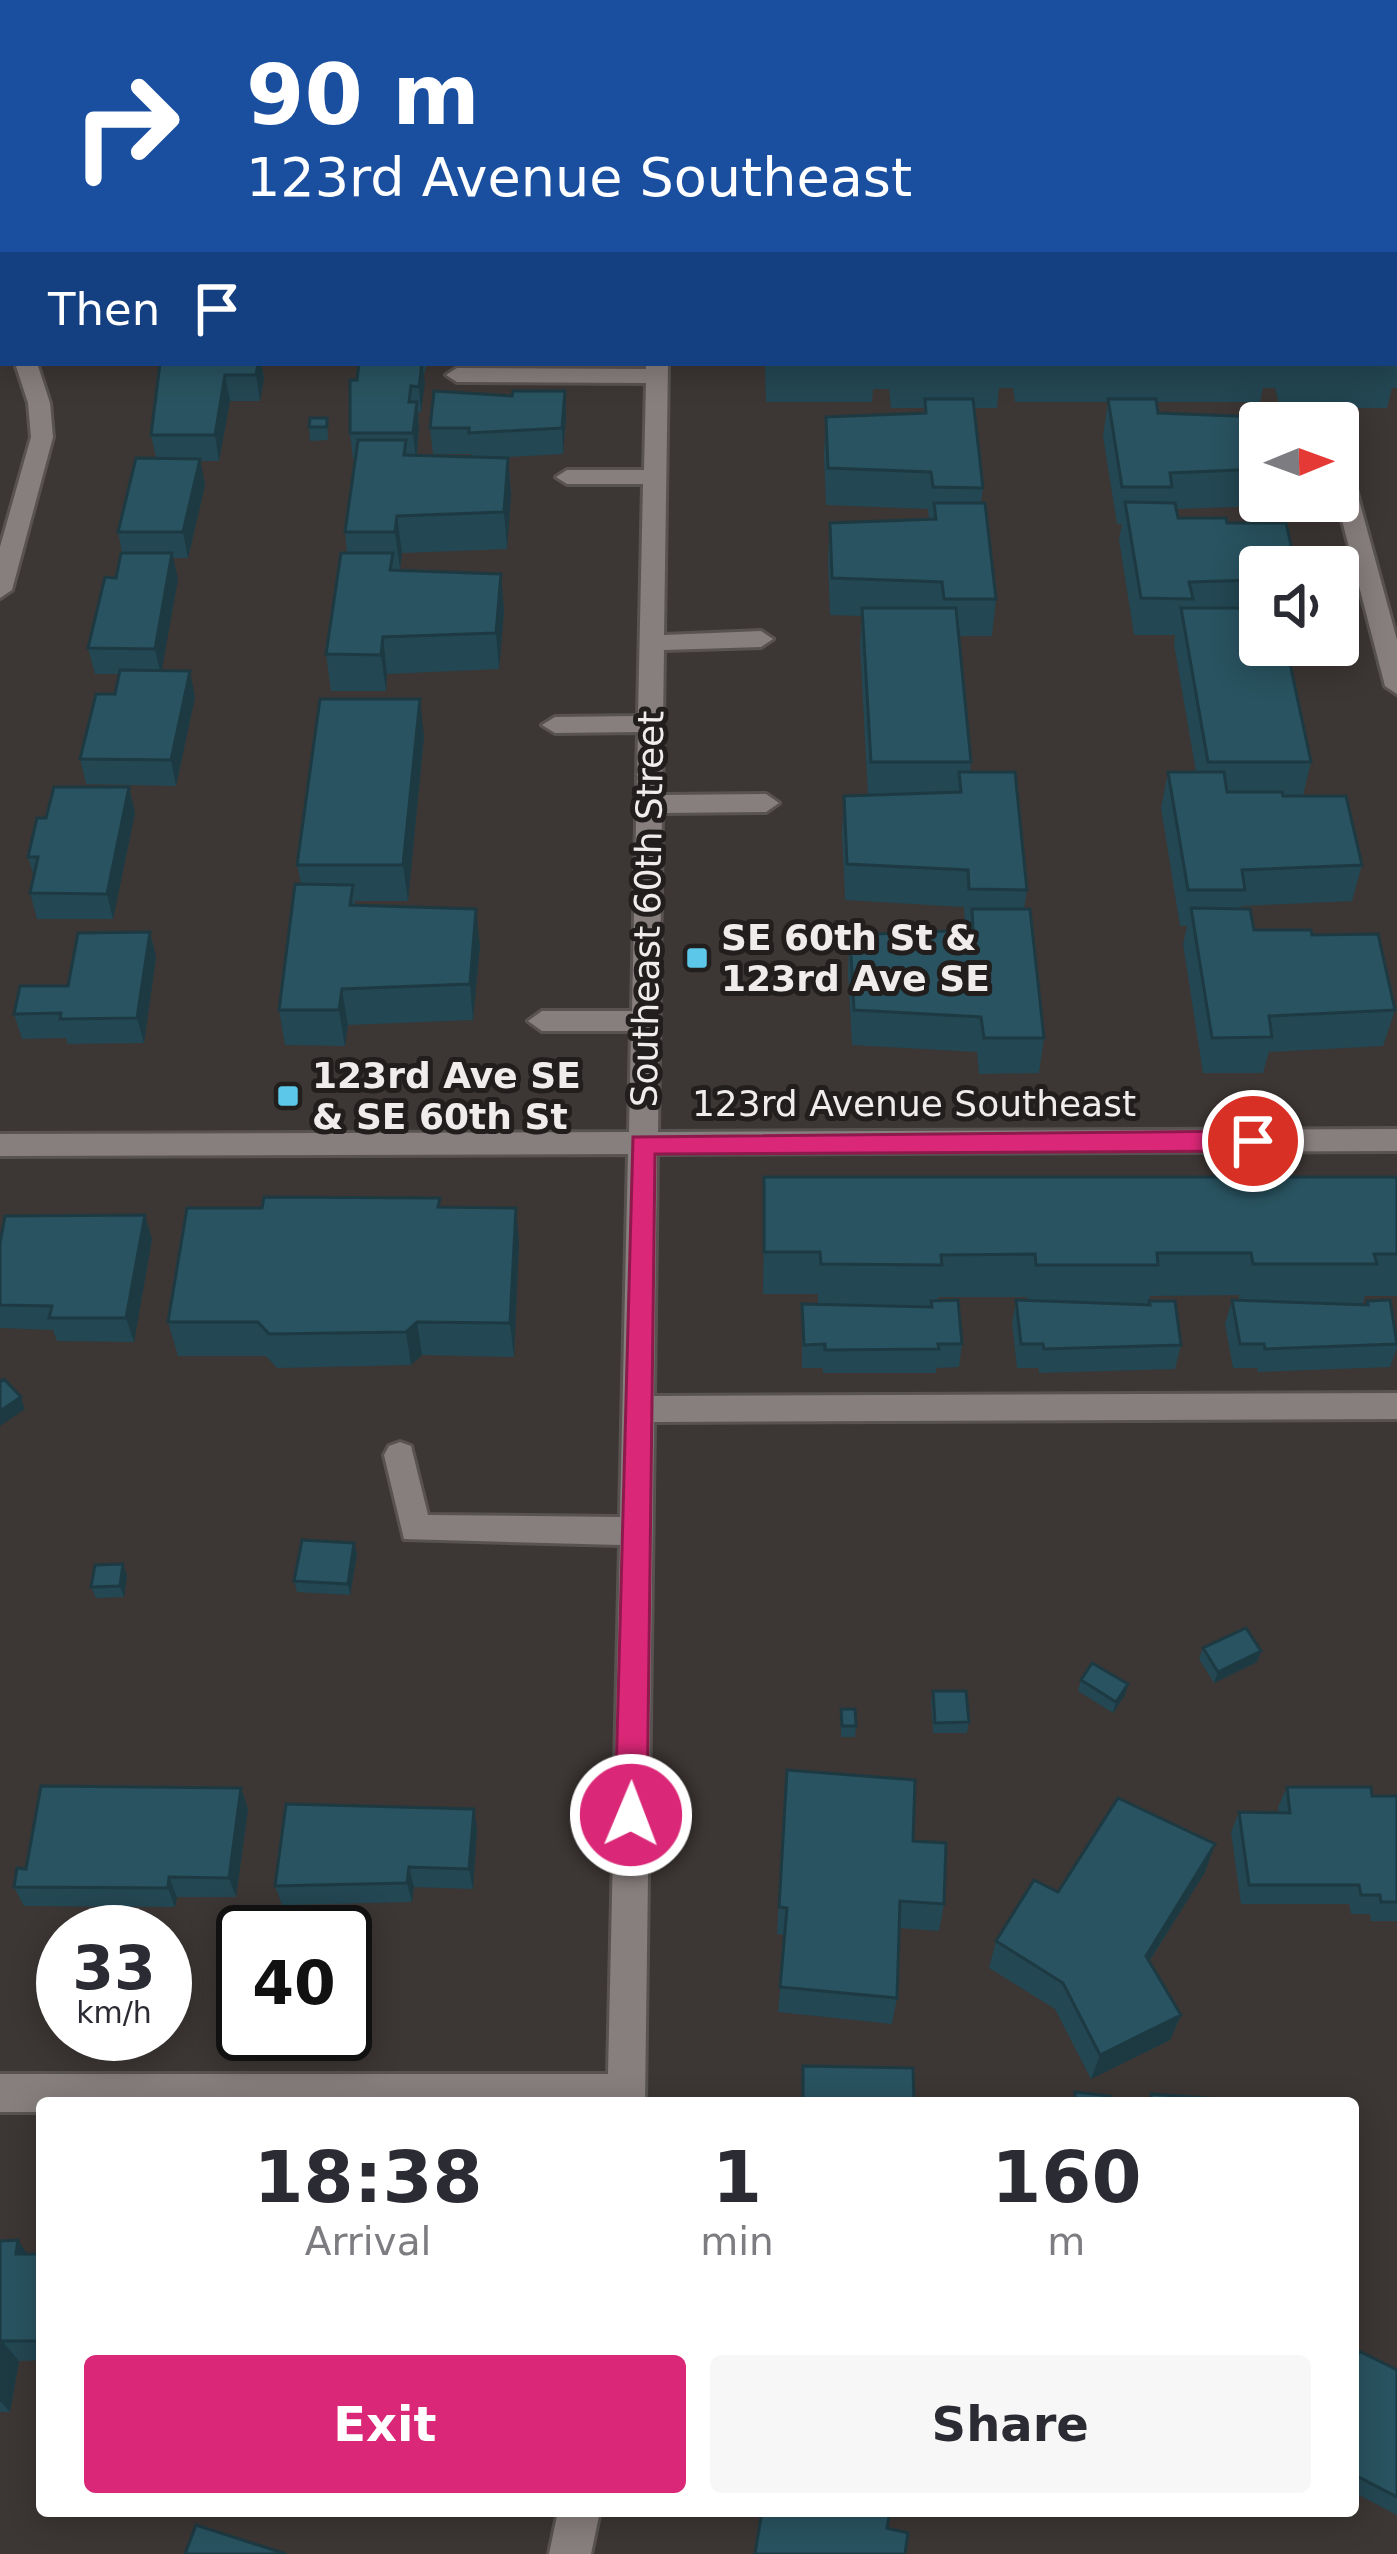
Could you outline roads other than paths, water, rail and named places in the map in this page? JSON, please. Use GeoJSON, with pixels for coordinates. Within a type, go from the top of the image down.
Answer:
{"type":"FeatureCollection","features":[{"type":"Feature","properties":{"kind":"street"},"geometry":{"type":"LineString","coordinates":[[0,590],[42,437],[39,403],[27,366]]}},
{"type":"Feature","properties":{"kind":"street"},"geometry":{"type":"LineString","coordinates":[[458,375],[657,370]]}},
{"type":"Feature","properties":{"kind":"street","name":"Southeast 60th Street"},"geometry":{"type":"LineString","coordinates":[[627,2097],[657,370]]}},
{"type":"Feature","properties":{"kind":"street"},"geometry":{"type":"LineString","coordinates":[[567,477],[655,477]]}},
{"type":"Feature","properties":{"kind":"street"},"geometry":{"type":"LineString","coordinates":[[1356,522],[1389,621],[1397,686]]}},
{"type":"Feature","properties":{"kind":"street"},"geometry":{"type":"LineString","coordinates":[[652,643],[761,639]]}},
{"type":"Feature","properties":{"kind":"street"},"geometry":{"type":"LineString","coordinates":[[555,725],[651,724]]}},
{"type":"Feature","properties":{"kind":"street"},"geometry":{"type":"LineString","coordinates":[[649,804],[766,802]]}},
{"type":"Feature","properties":{"kind":"street"},"geometry":{"type":"LineString","coordinates":[[542,1021],[645,1021]]}},
{"type":"Feature","properties":{"kind":"street","name":"123rd Avenue Southeast"},"geometry":{"type":"LineString","coordinates":[[0,1145],[1397,1140]]}},
{"type":"Feature","properties":{"kind":"street"},"geometry":{"type":"LineString","coordinates":[[637,1409],[1397,1406]]}},
{"type":"Feature","properties":{"kind":"street"},"geometry":{"type":"LineString","coordinates":[[400,1455],[415,1529],[635,1531]]}},
{"type":"Feature","properties":{"kind":"street"},"geometry":{"type":"LineString","coordinates":[[0,2093],[502,2097]]}},
{"type":"Feature","properties":{"kind":"street"},"geometry":{"type":"LineString","coordinates":[[570,2554],[578,2517]]}},
{"type":"Feature","properties":{"kind":"place","name":"SE 60th St & 123rd Ave SE"},"geometry":{"type":"Point","coordinates":[697,958]}},
{"type":"Feature","properties":{"kind":"place","name":"123rd Ave SE & SE 60th St"},"geometry":{"type":"Point","coordinates":[288,1096]}}]}
